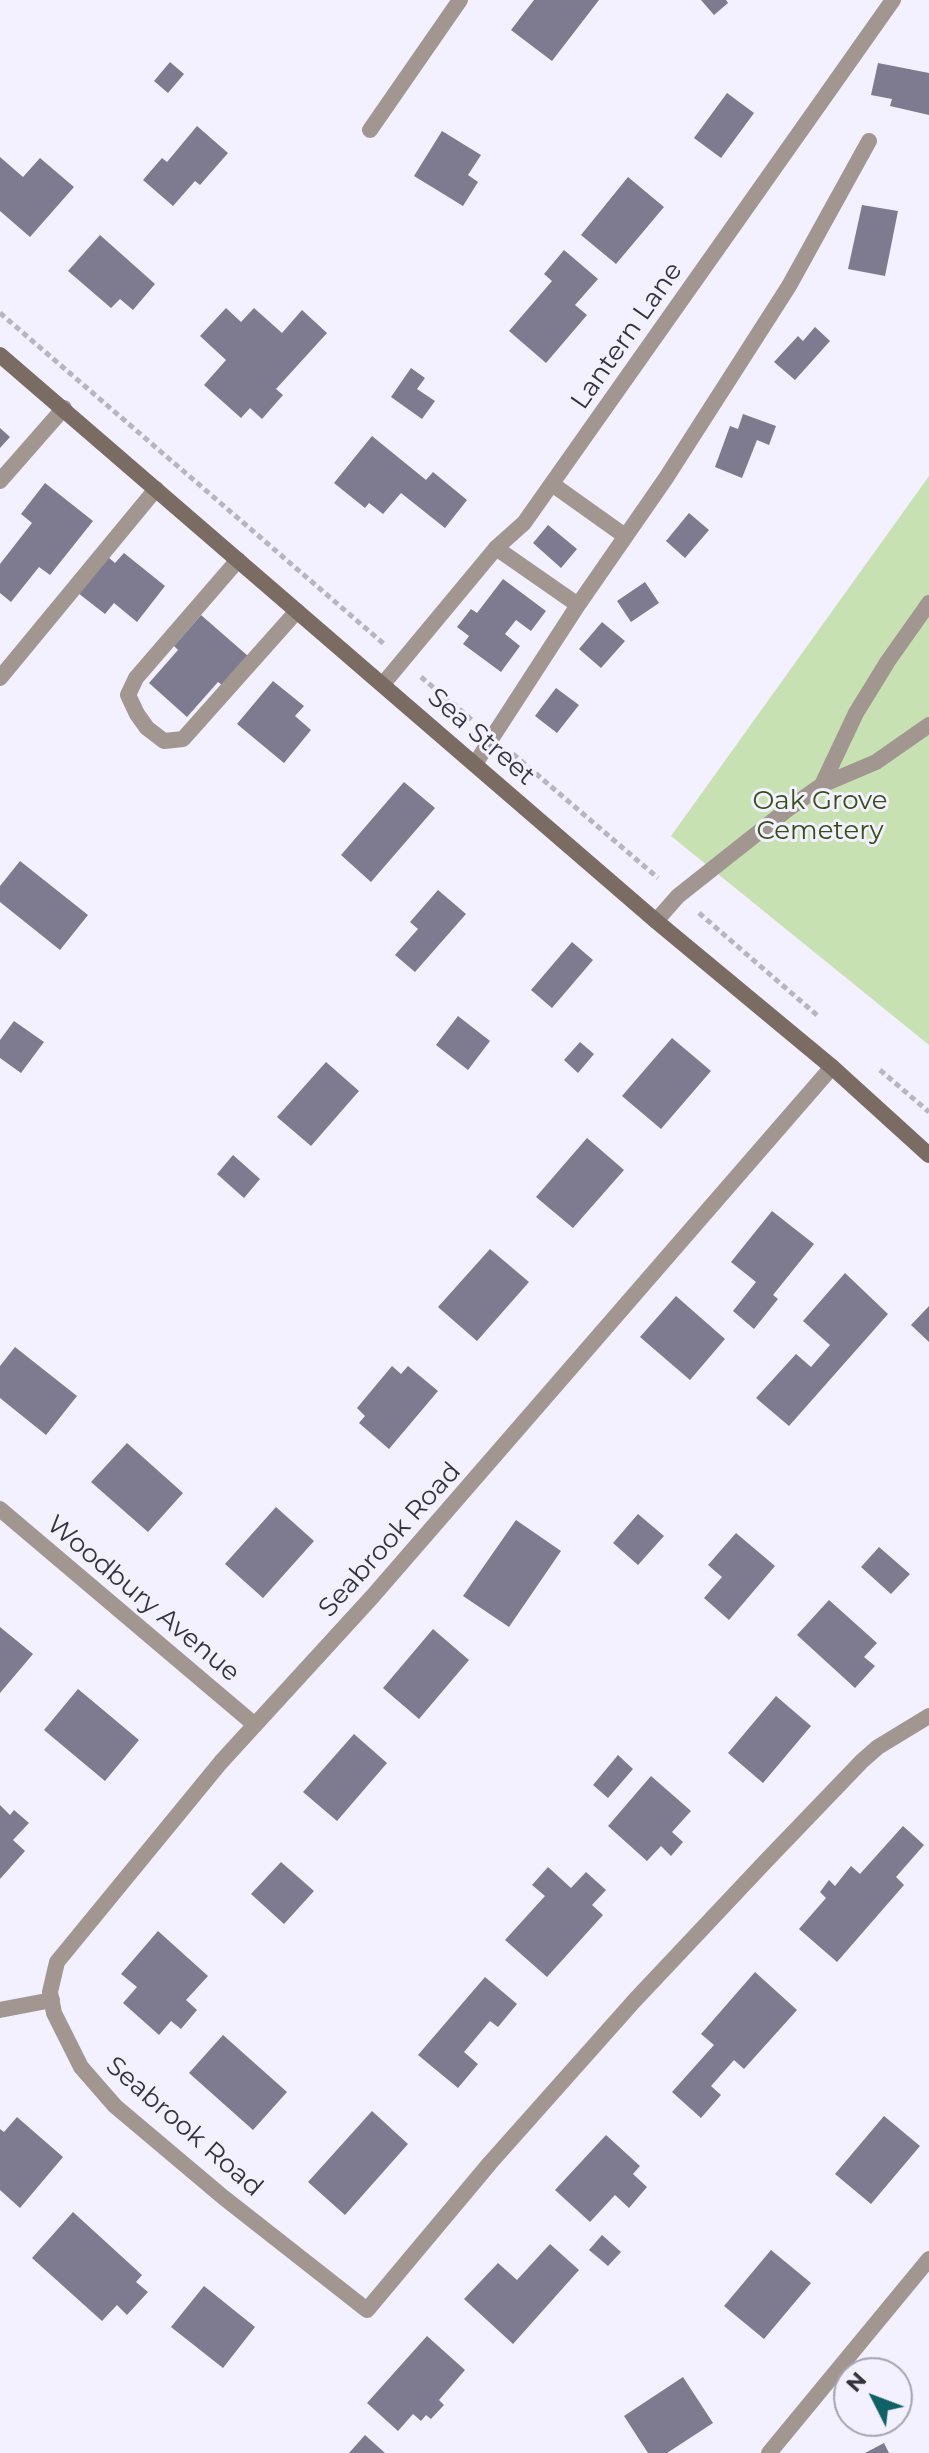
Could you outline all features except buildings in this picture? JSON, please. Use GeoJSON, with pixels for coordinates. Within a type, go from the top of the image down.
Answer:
{"type":"FeatureCollection","features":[{"type":"Feature","properties":{"kind":"street"},"geometry":{"type":"LineString","coordinates":[[370,130],[460,0]]}},
{"type":"Feature","properties":{"kind":"street","name":"Lantern Lane"},"geometry":{"type":"LineString","coordinates":[[383,684],[496,548],[524,523],[893,0]]}},
{"type":"Feature","properties":{"kind":"street"},"geometry":{"type":"LineString","coordinates":[[475,764],[578,605],[666,478],[789,286],[869,141]]}},
{"type":"Feature","properties":{"kind":"street","name":"Sea Street"},"geometry":{"type":"LineString","coordinates":[[0,355],[656,921],[832,1067],[929,1155]]}},
{"type":"Feature","properties":{"kind":"street"},"geometry":{"type":"LineString","coordinates":[[0,481],[64,408]]}},
{"type":"Feature","properties":{"kind":"street"},"geometry":{"type":"LineString","coordinates":[[552,484],[625,536]]}},
{"type":"Feature","properties":{"kind":"street"},"geometry":{"type":"LineString","coordinates":[[0,678],[156,489]]}},
{"type":"Feature","properties":{"kind":"street"},"geometry":{"type":"LineString","coordinates":[[496,548],[578,605]]}},
{"type":"Feature","properties":{"kind":"street"},"geometry":{"type":"LineString","coordinates":[[238,560],[136,678],[128,695],[147,728],[164,741],[183,739],[297,611]]}},
{"type":"Feature","properties":{"kind":"street"},"geometry":{"type":"LineString","coordinates":[[822,785],[856,713],[928,605]]}},
{"type":"Feature","properties":{"kind":"street"},"geometry":{"type":"LineString","coordinates":[[656,921],[678,896],[822,785],[876,762],[929,725]]}},
{"type":"Feature","properties":{"kind":"street","name":"Seabrook Road"},"geometry":{"type":"LineString","coordinates":[[832,1067],[557,1388],[221,1762],[57,1962],[51,1977],[52,2000],[62,2033],[81,2067],[115,2106],[223,2197],[367,2310],[490,2163],[765,1862],[862,1761],[878,1747],[929,1716]]}},
{"type":"Feature","properties":{"kind":"street","name":"Woodbury Avenue"},"geometry":{"type":"LineString","coordinates":[[0,1509],[255,1725]]}},
{"type":"Feature","properties":{"kind":"street"},"geometry":{"type":"LineString","coordinates":[[0,2010],[52,2000]]}},
{"type":"Feature","properties":{"kind":"street"},"geometry":{"type":"LineString","coordinates":[[769,2453],[929,2259]]}},
{"type":"Feature","properties":{"kind":"path"},"geometry":{"type":"LineString","coordinates":[[0,313],[388,647]]}},
{"type":"Feature","properties":{"kind":"path"},"geometry":{"type":"LineString","coordinates":[[415,672],[479,725]]}},
{"type":"Feature","properties":{"kind":"path"},"geometry":{"type":"LineString","coordinates":[[513,754],[822,1019]]}},
{"type":"Feature","properties":{"kind":"path"},"geometry":{"type":"LineString","coordinates":[[869,1060],[929,1112]]}},
{"type":"Feature","properties":{"kind":"green space","name":"Oak Grove Cemetery"},"geometry":{"type":"Polygon","coordinates":[[[929,476],[929,1045],[671,836],[929,476]]]}}]}
